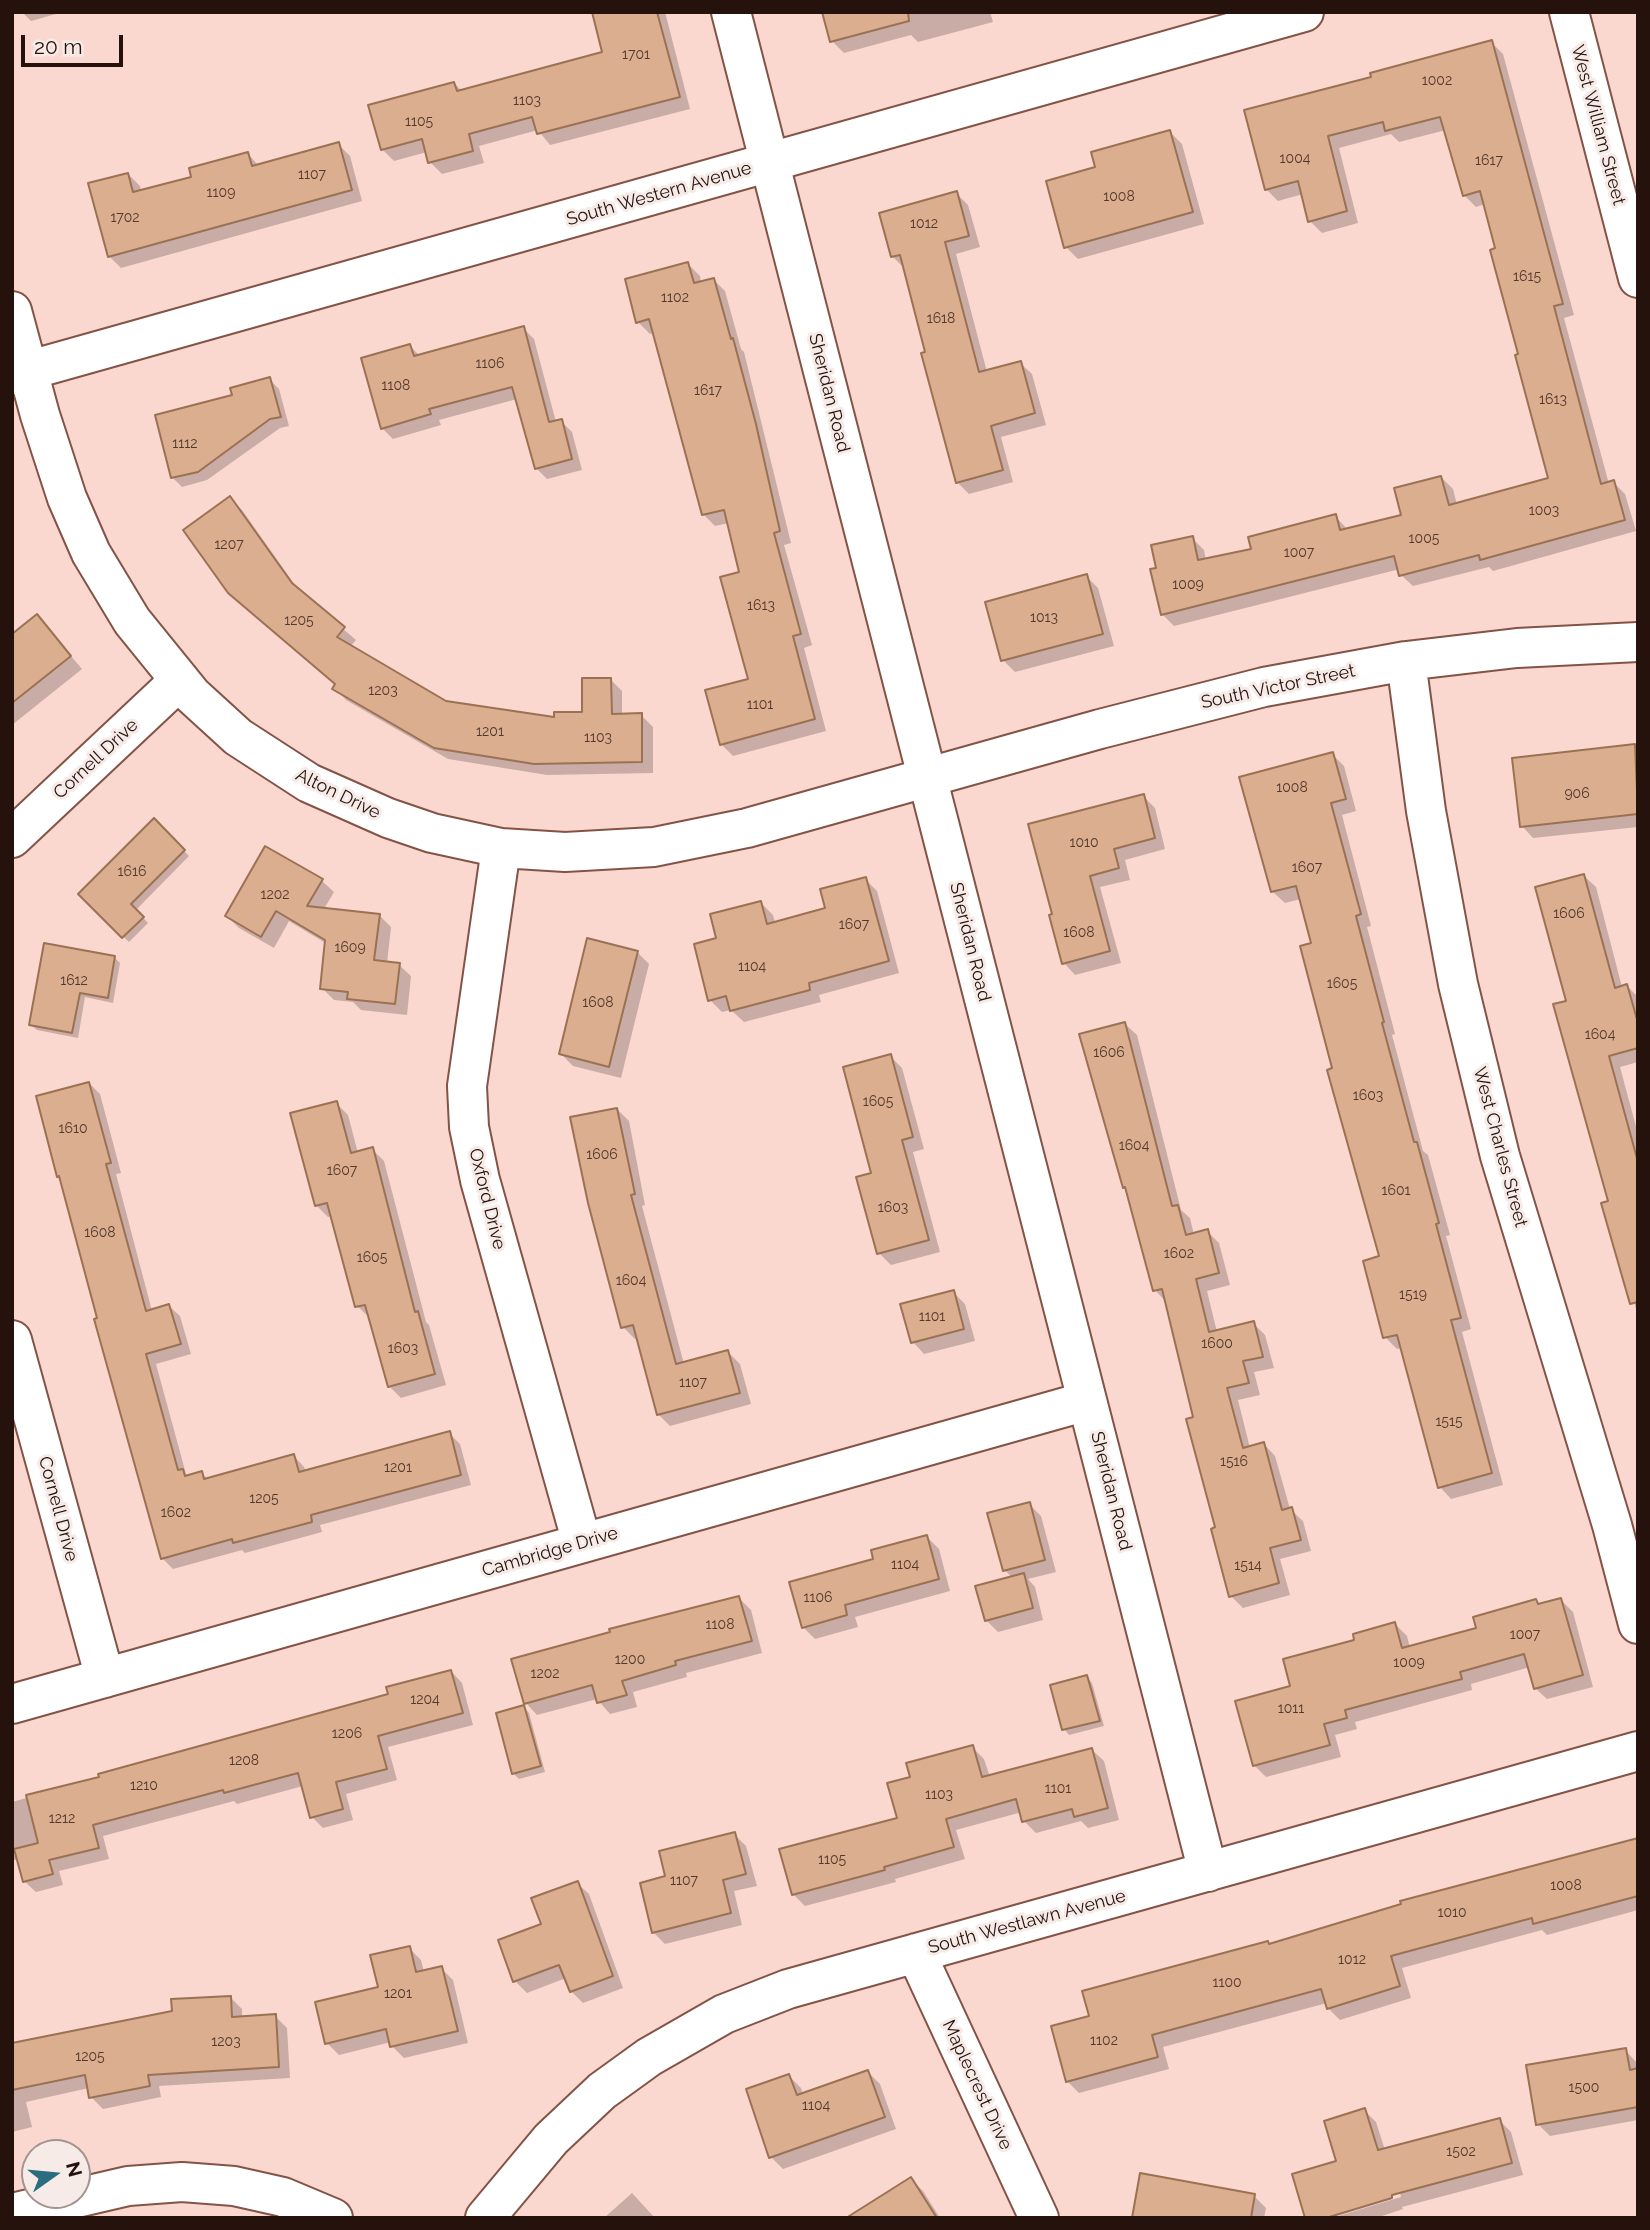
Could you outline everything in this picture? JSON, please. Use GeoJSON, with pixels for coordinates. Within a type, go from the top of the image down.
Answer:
{"type":"FeatureCollection","features":[{"type":"Feature","properties":{"kind":"street","name":"Sheridan Road"},"geometry":{"type":"LineString","coordinates":[[731,12],[1208,1872]]}},
{"type":"Feature","properties":{"kind":"street","name":"South Western Avenue"},"geometry":{"type":"LineString","coordinates":[[21,373],[1304,12]]}},
{"type":"Feature","properties":{"kind":"street","name":"West William Street"},"geometry":{"type":"LineString","coordinates":[[1569,12],[1638,278]]}},
{"type":"Feature","properties":{"kind":"street","name":"Alton Drive"},"geometry":{"type":"LineString","coordinates":[[12,311],[21,373],[40,415],[67,498],[91,553],[132,621],[192,695],[239,737],[309,783],[421,830],[501,848],[565,852],[654,847],[747,828],[927,778]]}},
{"type":"Feature","properties":{"kind":"street","name":"South Victor Street"},"geometry":{"type":"LineString","coordinates":[[927,778],[1264,687],[1406,661],[1517,648],[1638,642]]}},
{"type":"Feature","properties":{"kind":"street","name":"West Charles Street"},"geometry":{"type":"LineString","coordinates":[[1406,661],[1426,811],[1458,984],[1500,1156],[1612,1525],[1638,1624]]}},
{"type":"Feature","properties":{"kind":"street","name":"Cornell Drive"},"geometry":{"type":"LineString","coordinates":[[12,838],[180,680]]}},
{"type":"Feature","properties":{"kind":"street","name":"Oxford Drive"},"geometry":{"type":"LineString","coordinates":[[501,848],[467,1086],[469,1127],[480,1180],[582,1543]]}},
{"type":"Feature","properties":{"kind":"street","name":"Cornell Drive"},"geometry":{"type":"LineString","coordinates":[[12,1340],[105,1678]]}},
{"type":"Feature","properties":{"kind":"street","name":"Cambridge Drive"},"geometry":{"type":"LineString","coordinates":[[12,1704],[1087,1401]]}},
{"type":"Feature","properties":{"kind":"street","name":"South Westlawn Avenue"},"geometry":{"type":"LineString","coordinates":[[485,2218],[551,2139],[602,2091],[649,2057],[737,2009],[788,1989],[1638,1751]]}},
{"type":"Feature","properties":{"kind":"street","name":"Maplecrest Drive"},"geometry":{"type":"LineString","coordinates":[[916,1953],[1038,2218]]}},
{"type":"Feature","properties":{"kind":"street"},"geometry":{"type":"LineString","coordinates":[[12,2213],[128,2186],[182,2182],[234,2186],[283,2197],[333,2218]]}},
{"type":"Feature","properties":{"kind":"building"},"geometry":{"type":"Polygon","coordinates":[[[592,12],[657,12],[680,97],[537,134],[532,117],[469,134],[473,151],[428,163],[422,139],[381,150],[368,105],[454,82],[457,91],[602,52],[592,12]]]}},
{"type":"Feature","properties":{"kind":"building"},"geometry":{"type":"Polygon","coordinates":[[[822,12],[908,12],[909,21],[830,42],[822,12]]]}},
{"type":"Feature","properties":{"kind":"building"},"geometry":{"type":"Polygon","coordinates":[[[1492,40],[1563,304],[1554,306],[1601,484],[1614,480],[1625,520],[1480,560],[1479,555],[1399,576],[1394,556],[1161,615],[1150,569],[1156,568],[1151,545],[1193,536],[1198,560],[1251,549],[1248,537],[1336,514],[1340,530],[1401,515],[1394,488],[1441,476],[1449,505],[1548,478],[1490,250],[1495,248],[1480,191],[1463,196],[1440,117],[1385,131],[1383,122],[1328,136],[1347,211],[1308,222],[1298,181],[1265,190],[1244,110],[1371,77],[1370,73],[1492,40]]]}},
{"type":"Feature","properties":{"kind":"building"},"geometry":{"type":"Polygon","coordinates":[[[1170,130],[1193,212],[1064,248],[1046,181],[1095,167],[1091,152],[1170,130]]]}},
{"type":"Feature","properties":{"kind":"building"},"geometry":{"type":"Polygon","coordinates":[[[339,142],[352,190],[108,257],[88,183],[128,173],[133,192],[191,177],[189,168],[248,152],[252,166],[339,142]]]}},
{"type":"Feature","properties":{"kind":"building"},"geometry":{"type":"Polygon","coordinates":[[[957,191],[969,236],[945,242],[979,372],[1021,361],[1035,413],[991,426],[1003,470],[956,483],[921,353],[925,352],[900,255],[891,257],[879,213],[957,191]]]}},
{"type":"Feature","properties":{"kind":"building"},"geometry":{"type":"Polygon","coordinates":[[[688,262],[694,283],[714,278],[731,339],[733,338],[780,531],[774,533],[801,634],[793,636],[815,719],[720,745],[705,690],[748,679],[720,577],[739,572],[724,510],[702,515],[649,319],[636,323],[625,279],[688,262]]]}},
{"type":"Feature","properties":{"kind":"building"},"geometry":{"type":"Polygon","coordinates":[[[524,326],[549,422],[562,419],[572,459],[535,469],[512,387],[429,409],[431,414],[381,429],[361,358],[410,344],[414,356],[524,326]]]}},
{"type":"Feature","properties":{"kind":"building"},"geometry":{"type":"Polygon","coordinates":[[[270,377],[281,417],[270,419],[198,472],[171,478],[155,415],[232,395],[230,388],[270,377]]]}},
{"type":"Feature","properties":{"kind":"building"},"geometry":{"type":"Polygon","coordinates":[[[230,496],[292,583],[345,627],[337,637],[446,701],[554,717],[554,712],[582,712],[582,678],[611,678],[612,714],[642,713],[642,762],[534,764],[434,748],[332,689],[335,684],[228,593],[183,530],[230,496]]]}},
{"type":"Feature","properties":{"kind":"building"},"geometry":{"type":"Polygon","coordinates":[[[1087,574],[1103,634],[1001,661],[985,602],[1087,574]]]}},
{"type":"Feature","properties":{"kind":"building"},"geometry":{"type":"Polygon","coordinates":[[[37,614],[71,656],[12,703],[12,634],[37,614]]]}},
{"type":"Feature","properties":{"kind":"building"},"geometry":{"type":"Polygon","coordinates":[[[1635,744],[1638,814],[1520,827],[1512,758],[1635,744]]]}},
{"type":"Feature","properties":{"kind":"building"},"geometry":{"type":"Polygon","coordinates":[[[1333,752],[1346,799],[1331,803],[1361,914],[1356,916],[1384,1022],[1382,1023],[1439,1223],[1436,1224],[1461,1318],[1451,1320],[1492,1473],[1438,1488],[1397,1335],[1383,1338],[1363,1261],[1379,1256],[1327,1070],[1332,1068],[1300,946],[1311,943],[1296,886],[1271,892],[1239,777],[1333,752]]]}},
{"type":"Feature","properties":{"kind":"building"},"geometry":{"type":"Polygon","coordinates":[[[1144,794],[1155,838],[1114,849],[1119,868],[1090,876],[1110,951],[1062,964],[1028,824],[1144,794]]]}},
{"type":"Feature","properties":{"kind":"building"},"geometry":{"type":"Polygon","coordinates":[[[154,818],[185,850],[131,904],[144,917],[122,938],[78,894],[154,818]]]}},
{"type":"Feature","properties":{"kind":"building"},"geometry":{"type":"Polygon","coordinates":[[[265,846],[323,879],[307,906],[380,914],[374,960],[400,963],[395,1004],[347,999],[348,992],[320,989],[325,940],[276,911],[261,937],[225,916],[265,846]]]}},
{"type":"Feature","properties":{"kind":"building"},"geometry":{"type":"Polygon","coordinates":[[[1584,874],[1615,988],[1627,984],[1638,1023],[1638,1048],[1609,1056],[1638,1162],[1638,1302],[1630,1304],[1601,1203],[1608,1201],[1553,1004],[1566,1001],[1535,887],[1584,874]]]}},
{"type":"Feature","properties":{"kind":"building"},"geometry":{"type":"Polygon","coordinates":[[[866,877],[889,961],[809,983],[810,990],[730,1011],[726,996],[708,1001],[694,944],[716,938],[710,914],[761,901],[767,924],[825,908],[820,889],[866,877]]]}},
{"type":"Feature","properties":{"kind":"building"},"geometry":{"type":"Polygon","coordinates":[[[587,938],[638,951],[609,1067],[559,1054],[587,938]]]}},
{"type":"Feature","properties":{"kind":"building"},"geometry":{"type":"Polygon","coordinates":[[[44,943],[115,956],[108,998],[80,993],[72,1033],[29,1025],[44,943]]]}},
{"type":"Feature","properties":{"kind":"building"},"geometry":{"type":"Polygon","coordinates":[[[1125,1022],[1172,1206],[1178,1205],[1186,1235],[1208,1229],[1219,1273],[1196,1279],[1209,1332],[1254,1321],[1263,1357],[1243,1361],[1249,1383],[1227,1388],[1243,1448],[1264,1442],[1282,1510],[1292,1507],[1301,1540],[1270,1548],[1279,1583],[1229,1597],[1211,1529],[1215,1527],[1186,1419],[1193,1417],[1162,1289],[1153,1291],[1079,1034],[1125,1022]]]}},
{"type":"Feature","properties":{"kind":"building"},"geometry":{"type":"Polygon","coordinates":[[[891,1054],[913,1137],[902,1140],[929,1240],[877,1254],[856,1177],[871,1173],[843,1067],[891,1054]]]}},
{"type":"Feature","properties":{"kind":"building"},"geometry":{"type":"Polygon","coordinates":[[[89,1082],[111,1163],[106,1164],[146,1311],[169,1304],[181,1344],[146,1354],[178,1470],[183,1469],[185,1476],[202,1471],[204,1479],[294,1454],[299,1472],[450,1431],[461,1475],[311,1515],[312,1522],[233,1543],[232,1539],[161,1559],[94,1319],[97,1318],[36,1096],[89,1082]]]}},
{"type":"Feature","properties":{"kind":"building"},"geometry":{"type":"Polygon","coordinates":[[[337,1101],[351,1153],[373,1147],[415,1312],[418,1311],[435,1374],[388,1387],[365,1305],[355,1307],[327,1203],[315,1206],[290,1113],[337,1101]]]}},
{"type":"Feature","properties":{"kind":"building"},"geometry":{"type":"Polygon","coordinates":[[[617,1108],[635,1194],[631,1195],[676,1364],[728,1350],[740,1393],[657,1415],[633,1325],[621,1328],[588,1203],[570,1117],[617,1108]]]}},
{"type":"Feature","properties":{"kind":"building"},"geometry":{"type":"Polygon","coordinates":[[[954,1290],[964,1329],[911,1343],[900,1304],[954,1290]]]}},
{"type":"Feature","properties":{"kind":"building"},"geometry":{"type":"Polygon","coordinates":[[[1030,1502],[1045,1560],[1003,1571],[987,1513],[1030,1502]]]}},
{"type":"Feature","properties":{"kind":"building"},"geometry":{"type":"Polygon","coordinates":[[[927,1535],[939,1579],[845,1605],[847,1615],[802,1628],[789,1582],[873,1559],[871,1550],[927,1535]]]}},
{"type":"Feature","properties":{"kind":"building"},"geometry":{"type":"Polygon","coordinates":[[[1024,1573],[1033,1608],[985,1621],[975,1586],[1024,1573]]]}},
{"type":"Feature","properties":{"kind":"building"},"geometry":{"type":"Polygon","coordinates":[[[739,1596],[752,1641],[675,1661],[676,1665],[622,1681],[627,1695],[597,1703],[592,1685],[524,1704],[511,1659],[610,1632],[609,1629],[739,1596]]]}},
{"type":"Feature","properties":{"kind":"building"},"geometry":{"type":"Polygon","coordinates":[[[1561,1598],[1583,1675],[1534,1689],[1524,1654],[1460,1672],[1462,1679],[1345,1710],[1347,1718],[1324,1724],[1330,1745],[1253,1766],[1235,1701],[1290,1686],[1283,1659],[1354,1640],[1353,1634],[1395,1622],[1402,1648],[1476,1628],[1473,1617],[1536,1599],[1538,1604],[1561,1598]]]}},
{"type":"Feature","properties":{"kind":"building"},"geometry":{"type":"Polygon","coordinates":[[[451,1670],[463,1713],[378,1736],[387,1769],[336,1782],[343,1809],[310,1818],[298,1773],[224,1793],[223,1790],[93,1825],[99,1848],[49,1860],[53,1874],[23,1882],[14,1849],[38,1843],[26,1795],[99,1777],[98,1774],[388,1694],[386,1687],[451,1670]]]}},
{"type":"Feature","properties":{"kind":"building"},"geometry":{"type":"Polygon","coordinates":[[[1087,1675],[1100,1721],[1062,1730],[1050,1685],[1087,1675]]]}},
{"type":"Feature","properties":{"kind":"building"},"geometry":{"type":"Polygon","coordinates":[[[524,1705],[541,1766],[512,1774],[496,1713],[524,1705]]]}},
{"type":"Feature","properties":{"kind":"building"},"geometry":{"type":"Polygon","coordinates":[[[973,1745],[982,1777],[1092,1748],[1108,1808],[1074,1817],[1072,1809],[1022,1822],[1016,1799],[946,1819],[954,1847],[884,1867],[885,1870],[792,1895],[779,1849],[897,1818],[887,1783],[910,1777],[906,1763],[973,1745]]]}},
{"type":"Feature","properties":{"kind":"building"},"geometry":{"type":"Polygon","coordinates":[[[735,1832],[746,1874],[723,1880],[731,1913],[652,1933],[640,1883],[665,1876],[659,1851],[735,1832]]]}},
{"type":"Feature","properties":{"kind":"building"},"geometry":{"type":"Polygon","coordinates":[[[1638,1838],[1638,1896],[1533,1924],[1532,1918],[1391,1956],[1400,1986],[1327,2009],[1321,1989],[1152,2035],[1158,2057],[1066,2082],[1051,2026],[1089,2016],[1082,1991],[1268,1941],[1269,1944],[1401,1904],[1400,1901],[1638,1838]]]}},
{"type":"Feature","properties":{"kind":"building"},"geometry":{"type":"Polygon","coordinates":[[[578,1881],[613,1976],[570,1992],[559,1965],[513,1982],[498,1940],[541,1924],[531,1898],[578,1881]]]}},
{"type":"Feature","properties":{"kind":"building"},"geometry":{"type":"Polygon","coordinates":[[[410,1946],[416,1972],[442,1966],[458,2031],[390,2047],[386,2029],[325,2044],[315,2002],[378,1987],[370,1955],[410,1946]]]}},
{"type":"Feature","properties":{"kind":"building"},"geometry":{"type":"Polygon","coordinates":[[[231,1996],[232,2017],[276,2014],[279,2067],[148,2075],[150,2086],[89,2098],[85,2075],[12,2090],[12,2043],[172,2011],[171,1999],[231,1996]]]}},
{"type":"Feature","properties":{"kind":"building"},"geometry":{"type":"Polygon","coordinates":[[[1626,2048],[1630,2070],[1638,2068],[1638,2107],[1536,2125],[1526,2065],[1626,2048]]]}},
{"type":"Feature","properties":{"kind":"building"},"geometry":{"type":"Polygon","coordinates":[[[868,2070],[885,2117],[769,2158],[746,2089],[789,2074],[797,2095],[868,2070]]]}},
{"type":"Feature","properties":{"kind":"building"},"geometry":{"type":"Polygon","coordinates":[[[1365,2108],[1378,2150],[1500,2118],[1512,2163],[1392,2195],[1392,2198],[1326,2218],[1305,2218],[1292,2174],[1336,2161],[1324,2121],[1365,2108]]]}},
{"type":"Feature","properties":{"kind":"building"},"geometry":{"type":"Polygon","coordinates":[[[1140,2173],[1255,2194],[1251,2218],[1132,2218],[1140,2173]]]}},
{"type":"Feature","properties":{"kind":"building"},"geometry":{"type":"Polygon","coordinates":[[[911,2177],[937,2218],[846,2218],[911,2177]]]}}]}
